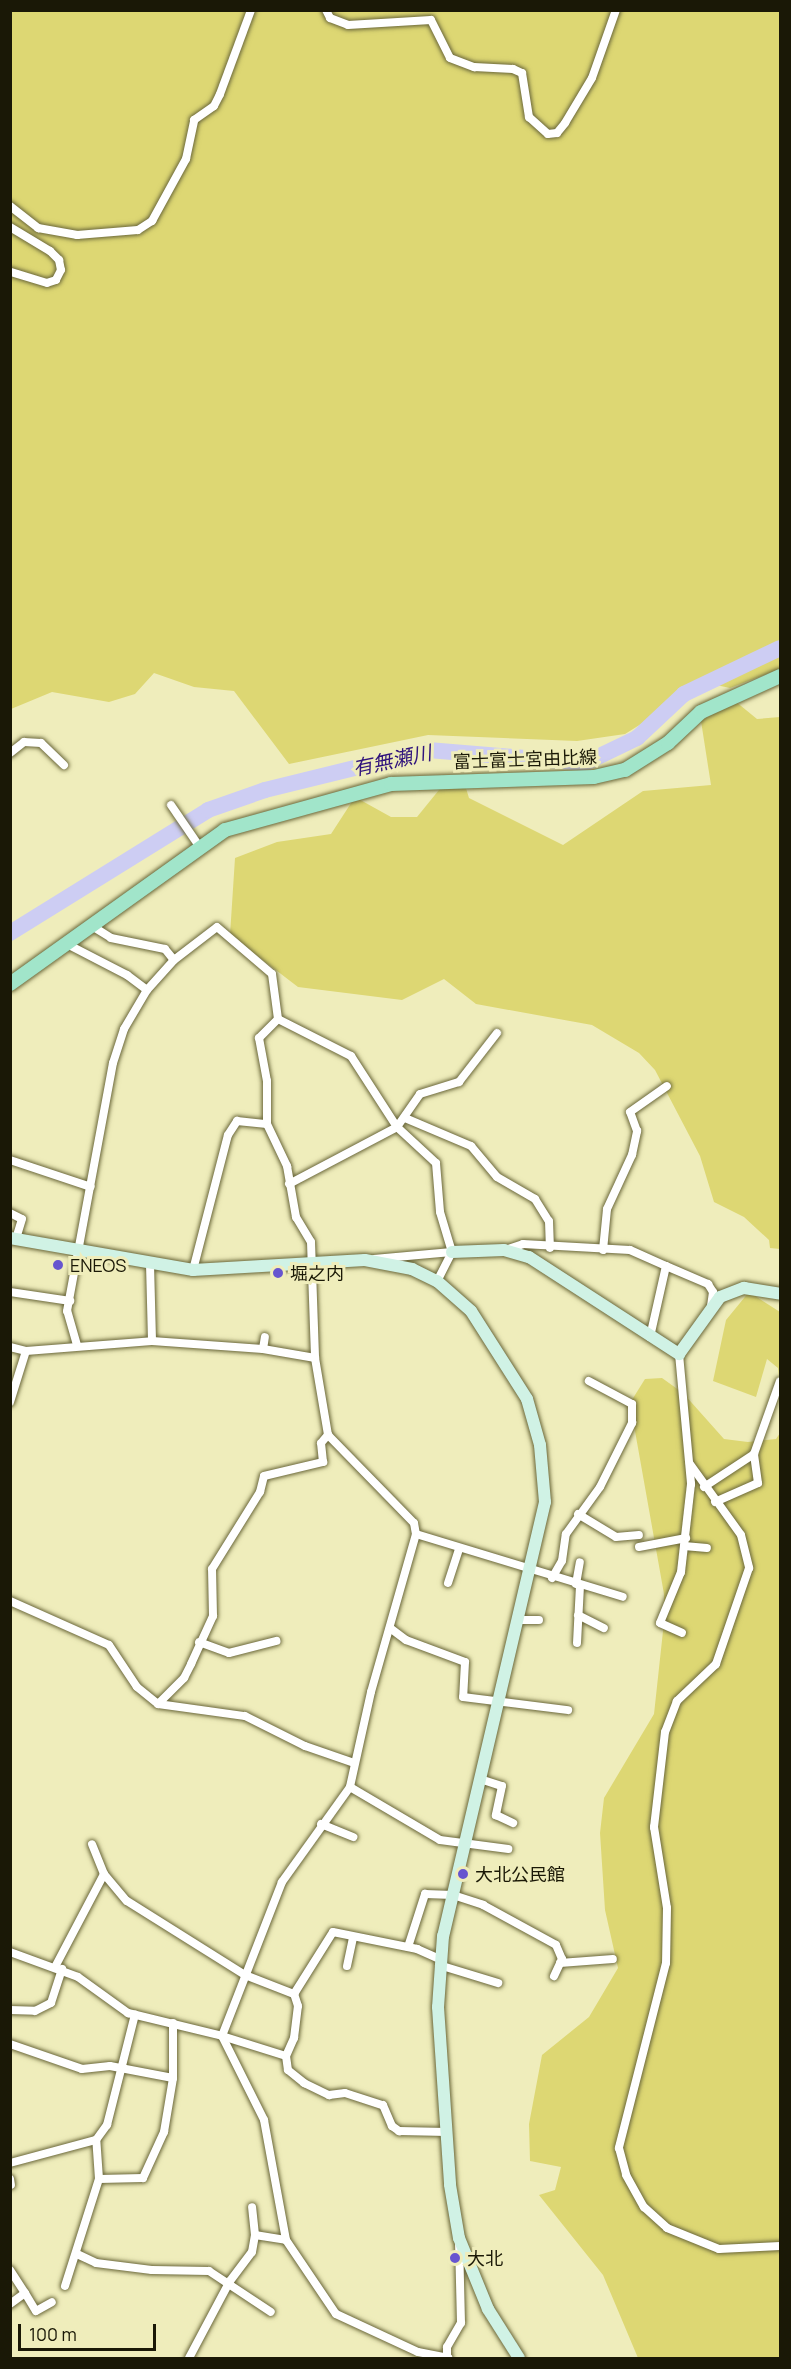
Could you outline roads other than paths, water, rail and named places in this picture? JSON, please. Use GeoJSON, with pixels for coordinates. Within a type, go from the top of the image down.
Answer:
{"type":"FeatureCollection","features":[{"type":"Feature","properties":{"kind":"main road","name":"富士富士宮由比線"},"geometry":{"type":"LineString","coordinates":[[10,984],[92,926],[196,841],[250,820],[391,784],[594,777],[625,770],[668,743],[701,712],[780,676]]}},
{"type":"Feature","properties":{"kind":"street"},"geometry":{"type":"LineString","coordinates":[[10,206],[38,228],[77,235],[138,230],[152,221],[186,159],[194,120],[214,106],[220,94],[251,10]]}},
{"type":"Feature","properties":{"kind":"street"},"geometry":{"type":"LineString","coordinates":[[326,10],[330,18],[348,25],[431,20],[450,58],[474,67],[522,73],[529,117],[548,134],[557,133],[565,123],[591,78],[616,10]]}},
{"type":"Feature","properties":{"kind":"street"},"geometry":{"type":"LineString","coordinates":[[10,227],[50,251],[59,260],[61,270],[56,280],[47,283],[10,272]]}},
{"type":"Feature","properties":{"kind":"street"},"geometry":{"type":"LineString","coordinates":[[10,753],[24,742],[41,743],[64,765]]}},
{"type":"Feature","properties":{"kind":"street"},"geometry":{"type":"LineString","coordinates":[[171,805],[196,841]]}},
{"type":"Feature","properties":{"kind":"street"},"geometry":{"type":"LineString","coordinates":[[92,926],[111,938],[165,949],[174,960]]}},
{"type":"Feature","properties":{"kind":"street"},"geometry":{"type":"LineString","coordinates":[[77,1345],[67,1311],[80,1252],[113,1063],[124,1029],[147,990],[174,960],[217,927],[272,974],[276,983],[272,1003],[278,1019],[351,1056],[397,1127],[436,1162],[440,1212],[452,1252],[437,1281]]}},
{"type":"Feature","properties":{"kind":"street"},"geometry":{"type":"LineString","coordinates":[[66,943],[127,975],[147,990]]}},
{"type":"Feature","properties":{"kind":"street"},"geometry":{"type":"LineString","coordinates":[[278,1019],[259,1038],[267,1081],[267,1124],[287,1166],[291,1202],[311,1242],[314,1264],[315,1358],[328,1435],[414,1523],[416,1534],[354,1763],[350,1787],[321,1824],[282,1882],[222,2036],[264,2120],[286,2240],[336,2314],[418,2352],[448,2358],[447,2347],[461,2323],[459,2238],[447,2132],[439,1962],[546,1502],[540,1445],[527,1399],[471,1311],[437,1281],[412,1269],[365,1260]]}},
{"type":"Feature","properties":{"kind":"street"},"geometry":{"type":"LineString","coordinates":[[289,1184],[397,1127],[420,1094],[459,1082],[497,1033]]}},
{"type":"Feature","properties":{"kind":"street"},"geometry":{"type":"LineString","coordinates":[[603,1250],[607,1209],[633,1155],[637,1131],[630,1112],[667,1086]]}},
{"type":"Feature","properties":{"kind":"street"},"geometry":{"type":"LineString","coordinates":[[405,1118],[471,1146],[497,1177],[535,1199],[549,1221],[550,1248]]}},
{"type":"Feature","properties":{"kind":"street"},"geometry":{"type":"LineString","coordinates":[[193,1270],[228,1135],[237,1121],[267,1124]]}},
{"type":"Feature","properties":{"kind":"street"},"geometry":{"type":"LineString","coordinates":[[10,1160],[91,1187]]}},
{"type":"Feature","properties":{"kind":"street"},"geometry":{"type":"LineString","coordinates":[[10,1213],[22,1219],[13,1239],[193,1270],[504,1250],[523,1244],[550,1248],[630,1250],[708,1284],[713,1292],[711,1313]]}},
{"type":"Feature","properties":{"kind":"street"},"geometry":{"type":"LineString","coordinates":[[504,1250],[529,1257],[679,1354]]}},
{"type":"Feature","properties":{"kind":"street"},"geometry":{"type":"LineString","coordinates":[[150,1264],[152,1341]]}},
{"type":"Feature","properties":{"kind":"street"},"geometry":{"type":"LineString","coordinates":[[650,1337],[666,1266]]}},
{"type":"Feature","properties":{"kind":"street"},"geometry":{"type":"LineString","coordinates":[[682,1633],[660,1623],[681,1572],[685,1542],[690,1464],[679,1354],[711,1313],[720,1297],[744,1288],[780,1294]]}},
{"type":"Feature","properties":{"kind":"street"},"geometry":{"type":"LineString","coordinates":[[10,1292],[70,1301]]}},
{"type":"Feature","properties":{"kind":"street"},"geometry":{"type":"LineString","coordinates":[[263,1349],[265,1337]]}},
{"type":"Feature","properties":{"kind":"street"},"geometry":{"type":"LineString","coordinates":[[10,1347],[26,1351],[77,1345],[135,1346],[152,1341],[263,1349],[315,1358]]}},
{"type":"Feature","properties":{"kind":"street"},"geometry":{"type":"LineString","coordinates":[[11,1401],[26,1351]]}},
{"type":"Feature","properties":{"kind":"street"},"geometry":{"type":"LineString","coordinates":[[552,1578],[578,1514],[600,1487],[634,1414],[632,1404],[589,1381]]}},
{"type":"Feature","properties":{"kind":"street"},"geometry":{"type":"LineString","coordinates":[[715,1502],[758,1483],[754,1454],[780,1381]]}},
{"type":"Feature","properties":{"kind":"street"},"geometry":{"type":"LineString","coordinates":[[158,1704],[184,1678],[213,1616],[212,1569],[260,1492],[264,1476],[323,1462],[321,1443],[328,1435]]}},
{"type":"Feature","properties":{"kind":"street"},"geometry":{"type":"LineString","coordinates":[[704,1487],[754,1454]]}},
{"type":"Feature","properties":{"kind":"street"},"geometry":{"type":"LineString","coordinates":[[690,1464],[704,1487],[741,1535],[748,1555],[747,1583],[716,1664],[677,1701],[665,1732],[654,1827],[667,1908],[666,1963],[619,2148],[626,2175],[644,2207],[666,2228],[718,2248],[780,2246]]}},
{"type":"Feature","properties":{"kind":"street"},"geometry":{"type":"LineString","coordinates":[[578,1514],[616,1537],[639,1535]]}},
{"type":"Feature","properties":{"kind":"street"},"geometry":{"type":"LineString","coordinates":[[416,1534],[530,1572],[623,1597]]}},
{"type":"Feature","properties":{"kind":"street"},"geometry":{"type":"LineString","coordinates":[[639,1547],[685,1542],[707,1548]]}},
{"type":"Feature","properties":{"kind":"street"},"geometry":{"type":"LineString","coordinates":[[448,1582],[459,1549]]}},
{"type":"Feature","properties":{"kind":"street"},"geometry":{"type":"LineString","coordinates":[[577,1643],[580,1562]]}},
{"type":"Feature","properties":{"kind":"street"},"geometry":{"type":"LineString","coordinates":[[10,1601],[110,1646],[137,1687],[158,1704],[245,1716],[305,1746],[354,1763]]}},
{"type":"Feature","properties":{"kind":"street"},"geometry":{"type":"LineString","coordinates":[[578,1615],[604,1628]]}},
{"type":"Feature","properties":{"kind":"street"},"geometry":{"type":"LineString","coordinates":[[518,1620],[539,1620]]}},
{"type":"Feature","properties":{"kind":"street"},"geometry":{"type":"LineString","coordinates":[[390,1628],[406,1640],[465,1662],[463,1697],[500,1699],[568,1710]]}},
{"type":"Feature","properties":{"kind":"street"},"geometry":{"type":"LineString","coordinates":[[199,1642],[229,1653],[276,1641]]}},
{"type":"Feature","properties":{"kind":"street"},"geometry":{"type":"LineString","coordinates":[[480,1779],[502,1786],[496,1815],[513,1823]]}},
{"type":"Feature","properties":{"kind":"street"},"geometry":{"type":"LineString","coordinates":[[350,1787],[440,1840],[508,1849]]}},
{"type":"Feature","properties":{"kind":"street"},"geometry":{"type":"LineString","coordinates":[[321,1824],[353,1837]]}},
{"type":"Feature","properties":{"kind":"street"},"geometry":{"type":"LineString","coordinates":[[93,1844],[105,1874],[128,1901],[245,1975],[294,1994]]}},
{"type":"Feature","properties":{"kind":"street"},"geometry":{"type":"LineString","coordinates":[[10,2010],[35,2011],[51,2003],[59,1968],[105,1874]]}},
{"type":"Feature","properties":{"kind":"street"},"geometry":{"type":"LineString","coordinates":[[408,1947],[425,1894],[453,1895],[531,1929],[562,1952],[554,1976]]}},
{"type":"Feature","properties":{"kind":"street"},"geometry":{"type":"LineString","coordinates":[[447,2132],[399,2131],[383,2105],[345,2093],[329,2095],[304,2083],[288,2070],[286,2056],[297,2017],[294,1994],[304,1972],[333,1932],[353,1938],[408,1947],[439,1962],[498,1983]]}},
{"type":"Feature","properties":{"kind":"street"},"geometry":{"type":"LineString","coordinates":[[347,1966],[353,1938]]}},
{"type":"Feature","properties":{"kind":"street"},"geometry":{"type":"LineString","coordinates":[[10,1952],[59,1968],[135,2014],[222,2036],[286,2056]]}},
{"type":"Feature","properties":{"kind":"street"},"geometry":{"type":"LineString","coordinates":[[560,1963],[613,1959]]}},
{"type":"Feature","properties":{"kind":"street"},"geometry":{"type":"LineString","coordinates":[[10,2163],[96,2140],[107,2125],[124,2069],[125,2047],[135,2014]]}},
{"type":"Feature","properties":{"kind":"street"},"geometry":{"type":"LineString","coordinates":[[99,2179],[143,2178],[157,2139],[164,2132],[173,2078],[173,2023]]}},
{"type":"Feature","properties":{"kind":"street"},"geometry":{"type":"LineString","coordinates":[[10,2044],[82,2069],[124,2069],[173,2078]]}},
{"type":"Feature","properties":{"kind":"street"},"geometry":{"type":"LineString","coordinates":[[65,2286],[99,2179],[96,2140]]}},
{"type":"Feature","properties":{"kind":"street"},"geometry":{"type":"LineString","coordinates":[[189,2358],[230,2281],[246,2263],[255,2235],[252,2207]]}},
{"type":"Feature","properties":{"kind":"street"},"geometry":{"type":"LineString","coordinates":[[255,2235],[286,2240]]}},
{"type":"Feature","properties":{"kind":"street"},"geometry":{"type":"LineString","coordinates":[[459,2238],[488,2309],[519,2358]]}},
{"type":"Feature","properties":{"kind":"street"},"geometry":{"type":"LineString","coordinates":[[77,2254],[96,2263],[152,2270],[209,2271],[230,2281],[271,2312]]}},
{"type":"Feature","properties":{"kind":"street"},"geometry":{"type":"LineString","coordinates":[[10,2270],[36,2311],[52,2302]]}},
{"type":"Feature","properties":{"kind":"street"},"geometry":{"type":"LineString","coordinates":[[10,2304],[25,2293]]}},
{"type":"Feature","properties":{"kind":"waterway","name":"有無瀬川"},"geometry":{"type":"LineString","coordinates":[[10,933],[208,810],[265,790],[428,750],[585,763],[637,738],[684,694],[780,648]]}},
{"type":"Feature","properties":{"kind":"place","name":"ENEOS"},"geometry":{"type":"Point","coordinates":[58,1265]}},
{"type":"Feature","properties":{"kind":"place","name":"堀之内"},"geometry":{"type":"Point","coordinates":[278,1273]}},
{"type":"Feature","properties":{"kind":"place","name":"大北公民館"},"geometry":{"type":"Point","coordinates":[463,1874]}},
{"type":"Feature","properties":{"kind":"place","name":"大北"},"geometry":{"type":"Point","coordinates":[455,2258]}}]}
